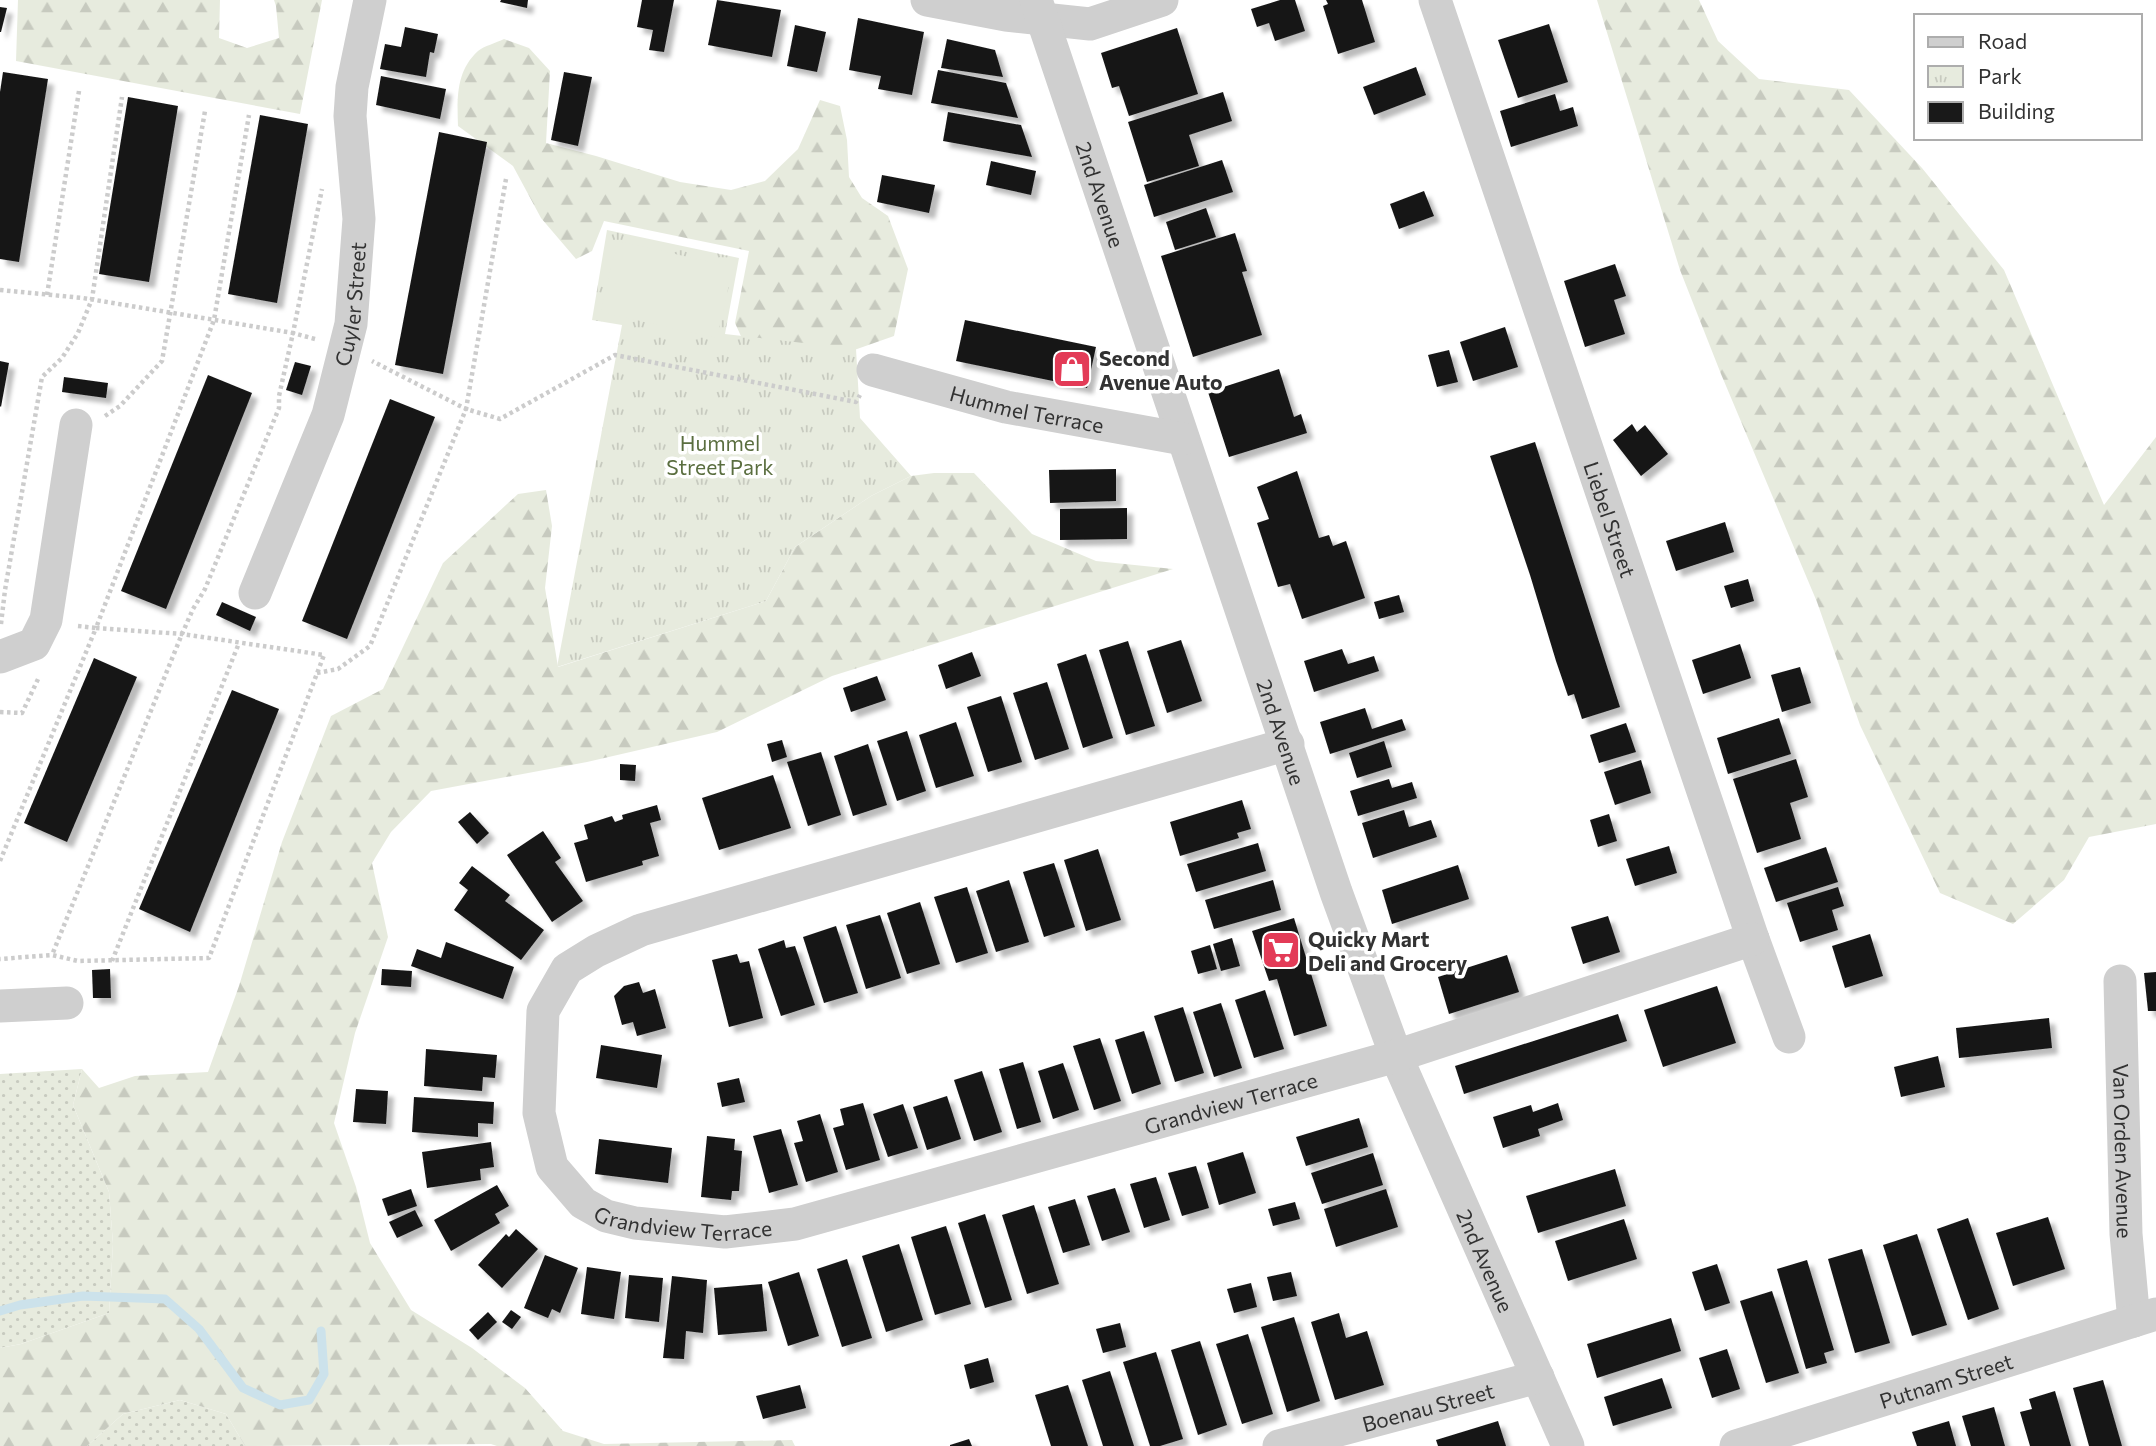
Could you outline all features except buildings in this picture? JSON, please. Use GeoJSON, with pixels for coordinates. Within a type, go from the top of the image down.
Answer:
{"type":"FeatureCollection","features":[{"type":"Feature","properties":{"kind":"street","name":"Cuyler Street"},"geometry":{"type":"LineString","coordinates":[[255,593],[328,415],[351,324],[359,219],[350,116],[352,87],[370,0]]}},
{"type":"Feature","properties":{"kind":"street"},"geometry":{"type":"LineString","coordinates":[[927,0],[1039,10],[1090,24],[1162,0]]}},
{"type":"Feature","properties":{"kind":"street","name":"Liebel Street"},"geometry":{"type":"LineString","coordinates":[[1435,0],[1753,939],[1789,1037]]}},
{"type":"Feature","properties":{"kind":"street","name":"2nd Avenue"},"geometry":{"type":"LineString","coordinates":[[1039,10],[1336,892],[1396,1056],[1568,1446]]}},
{"type":"Feature","properties":{"kind":"street","name":"Hummel Terrace"},"geometry":{"type":"LineString","coordinates":[[873,370],[1006,407],[1183,439]]}},
{"type":"Feature","properties":{"kind":"street"},"geometry":{"type":"LineString","coordinates":[[0,657],[34,644],[46,620],[76,425]]}},
{"type":"Feature","properties":{"kind":"street","name":"Grandview Terrace"},"geometry":{"type":"LineString","coordinates":[[1287,744],[641,930],[596,951],[567,969],[543,1011],[539,1113],[552,1167],[583,1203],[606,1216],[635,1223],[725,1232],[795,1224],[1396,1056],[1753,939]]}},
{"type":"Feature","properties":{"kind":"street","name":"Van Orden Avenue"},"geometry":{"type":"LineString","coordinates":[[2120,981],[2126,1234],[2145,1317]]}},
{"type":"Feature","properties":{"kind":"street"},"geometry":{"type":"LineString","coordinates":[[0,1006],[67,1003]]}},
{"type":"Feature","properties":{"kind":"street","name":"Putnam Street"},"geometry":{"type":"LineString","coordinates":[[1736,1446],[2145,1317]]}},
{"type":"Feature","properties":{"kind":"street","name":"Boenau Street"},"geometry":{"type":"LineString","coordinates":[[1279,1446],[1538,1377]]}},
{"type":"Feature","properties":{"kind":"path"},"geometry":{"type":"LineString","coordinates":[[47,295],[79,91]]}},
{"type":"Feature","properties":{"kind":"path"},"geometry":{"type":"LineString","coordinates":[[0,633],[42,377],[62,358],[78,334],[92,299],[122,97]]}},
{"type":"Feature","properties":{"kind":"path"},"geometry":{"type":"LineString","coordinates":[[76,425],[78,412],[106,416],[120,406],[162,361],[205,111]]}},
{"type":"Feature","properties":{"kind":"path"},"geometry":{"type":"LineString","coordinates":[[0,861],[96,628],[214,320],[249,115]]}},
{"type":"Feature","properties":{"kind":"path"},"geometry":{"type":"LineString","coordinates":[[317,673],[338,670],[370,646],[466,408],[506,179]]}},
{"type":"Feature","properties":{"kind":"path"},"geometry":{"type":"LineString","coordinates":[[52,955],[182,634],[205,589],[279,408],[279,396],[322,188]]}},
{"type":"Feature","properties":{"kind":"path"},"geometry":{"type":"LineString","coordinates":[[0,290],[92,299],[293,333],[345,348],[466,408],[500,419],[615,355],[856,402],[873,370]]}},
{"type":"Feature","properties":{"kind":"path"},"geometry":{"type":"LineString","coordinates":[[0,958],[52,955],[78,961],[112,961],[209,958],[324,655],[182,634],[96,628]]}},
{"type":"Feature","properties":{"kind":"path"},"geometry":{"type":"LineString","coordinates":[[112,961],[239,643]]}},
{"type":"Feature","properties":{"kind":"green space"},"geometry":{"type":"Polygon","coordinates":[[[18,0],[220,0],[219,38],[247,48],[279,38],[274,0],[322,0],[300,114],[16,61],[18,0]]]}},
{"type":"Feature","properties":{"kind":"green space"},"geometry":{"type":"Polygon","coordinates":[[[1597,0],[1699,0],[1718,41],[1759,79],[1849,90],[1922,168],[2004,270],[2104,505],[2156,437],[2156,824],[2089,837],[2064,880],[2013,924],[1940,893],[1860,725],[1817,602],[1680,270],[1597,0]]]}},
{"type":"Feature","properties":{"kind":"green space"},"geometry":{"type":"Polygon","coordinates":[[[504,39],[529,48],[550,71],[546,143],[680,182],[731,190],[765,181],[798,149],[820,100],[840,106],[847,140],[849,177],[862,198],[888,216],[908,269],[894,336],[840,355],[745,345],[735,323],[749,251],[604,221],[592,251],[576,259],[541,218],[513,166],[458,126],[459,86],[465,67],[478,51],[504,39]]]}},
{"type":"Feature","properties":{"kind":"green space","name":"Hummel Street Park"},"geometry":{"type":"Polygon","coordinates":[[[607,230],[739,258],[725,334],[856,349],[860,418],[911,476],[871,496],[795,547],[766,601],[557,667],[622,325],[592,320],[607,230]]]}},
{"type":"Feature","properties":{"kind":"green space"},"geometry":{"type":"Polygon","coordinates":[[[617,241],[733,267],[717,338],[601,312],[617,241]]]}},
{"type":"Feature","properties":{"kind":"green space"},"geometry":{"type":"Polygon","coordinates":[[[974,473],[1032,534],[1096,561],[1173,569],[832,676],[717,732],[587,762],[431,791],[391,832],[372,863],[388,937],[355,1033],[334,1123],[356,1187],[370,1243],[411,1310],[472,1348],[525,1388],[563,1431],[604,1444],[792,1440],[795,1446],[245,1446],[226,1414],[180,1400],[123,1414],[87,1446],[0,1446],[0,1348],[21,1344],[109,1313],[113,1244],[109,1192],[73,1105],[82,1069],[99,1088],[135,1076],[208,1072],[239,986],[282,842],[331,716],[383,689],[443,563],[518,494],[546,490],[552,526],[545,588],[558,667],[766,601],[795,547],[871,496],[911,476],[974,473]]]}},
{"type":"Feature","properties":{"kind":"green space"},"geometry":{"type":"Polygon","coordinates":[[[82,1069],[73,1105],[109,1192],[113,1244],[109,1313],[21,1344],[0,1348],[0,1074],[82,1069]]]}},
{"type":"Feature","properties":{"kind":"green space"},"geometry":{"type":"Polygon","coordinates":[[[180,1400],[226,1414],[245,1446],[87,1446],[123,1414],[180,1400]]]}},
{"type":"Feature","properties":{"kind":"waterway"},"geometry":{"type":"LineString","coordinates":[[0,1311],[20,1305],[83,1296],[165,1299],[199,1329],[243,1388],[280,1405],[309,1400],[324,1374],[321,1331]]}},
{"type":"Feature","properties":{"kind":"place","name":"Second Avenue Auto"},"geometry":{"type":"Point","coordinates":[1072,369]}},
{"type":"Feature","properties":{"kind":"place","name":"Quicky Mart Deli and Grocery"},"geometry":{"type":"Point","coordinates":[1281,950]}}]}
